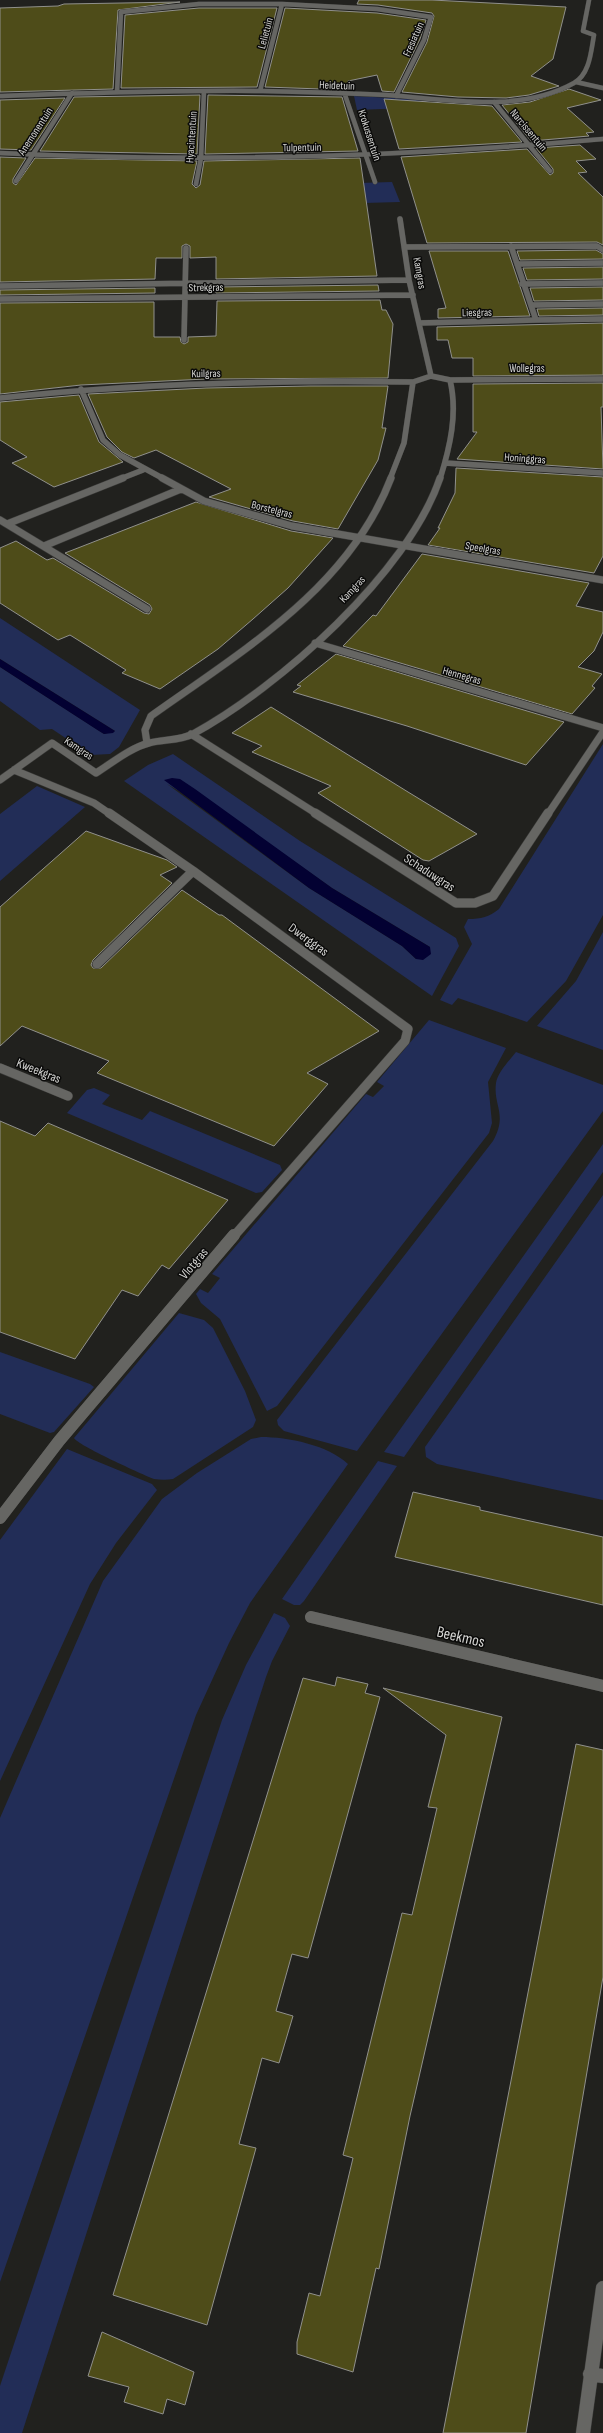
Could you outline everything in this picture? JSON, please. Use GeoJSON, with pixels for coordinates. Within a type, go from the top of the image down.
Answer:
{"type":"FeatureCollection","features":[{"type":"Feature","properties":{"kind":"street"},"geometry":{"type":"LineString","coordinates":[[576,82],[586,72],[596,35],[583,31],[589,1]]}},
{"type":"Feature","properties":{"kind":"street","name":"Lelietuin"},"geometry":{"type":"LineString","coordinates":[[117,92],[121,12],[199,4],[282,4],[260,92]]}},
{"type":"Feature","properties":{"kind":"street","name":"Fresiatuin"},"geometry":{"type":"LineString","coordinates":[[282,4],[377,9],[431,17],[424,40],[396,96]]}},
{"type":"Feature","properties":{"kind":"street"},"geometry":{"type":"LineString","coordinates":[[576,82],[603,88]]}},
{"type":"Feature","properties":{"kind":"street","name":"Heidetuin"},"geometry":{"type":"LineString","coordinates":[[0,96],[72,93],[204,91],[396,96],[455,102],[494,102],[531,97],[576,82]]}},
{"type":"Feature","properties":{"kind":"street","name":"Hyacintentuin"},"geometry":{"type":"LineString","coordinates":[[196,184],[201,158],[204,91]]}},
{"type":"Feature","properties":{"kind":"street","name":"Anemonentuin"},"geometry":{"type":"LineString","coordinates":[[16,181],[72,93]]}},
{"type":"Feature","properties":{"kind":"street","name":"Krokussentuin"},"geometry":{"type":"LineString","coordinates":[[345,95],[375,182]]}},
{"type":"Feature","properties":{"kind":"street","name":"Narcissentuin"},"geometry":{"type":"LineString","coordinates":[[494,102],[532,146],[550,171]]}},
{"type":"Feature","properties":{"kind":"street","name":"Tulpentuin"},"geometry":{"type":"LineString","coordinates":[[0,153],[32,155],[201,158],[366,156],[532,146],[603,139]]}},
{"type":"Feature","properties":{"kind":"street","name":"Kamgras"},"geometry":{"type":"LineString","coordinates":[[400,219],[409,280],[431,376]]}},
{"type":"Feature","properties":{"kind":"street"},"geometry":{"type":"LineString","coordinates":[[511,246],[522,284],[536,320]]}},
{"type":"Feature","properties":{"kind":"street"},"geometry":{"type":"LineString","coordinates":[[404,247],[597,246],[603,250]]}},
{"type":"Feature","properties":{"kind":"street"},"geometry":{"type":"LineString","coordinates":[[184,340],[186,248]]}},
{"type":"Feature","properties":{"kind":"street"},"geometry":{"type":"LineString","coordinates":[[517,264],[603,263]]}},
{"type":"Feature","properties":{"kind":"street","name":"Strekgras"},"geometry":{"type":"LineString","coordinates":[[0,286],[409,280]]}},
{"type":"Feature","properties":{"kind":"street"},"geometry":{"type":"LineString","coordinates":[[522,284],[603,283]]}},
{"type":"Feature","properties":{"kind":"street","name":"Strekgras"},"geometry":{"type":"LineString","coordinates":[[0,299],[413,295]]}},
{"type":"Feature","properties":{"kind":"street"},"geometry":{"type":"LineString","coordinates":[[531,305],[603,304]]}},
{"type":"Feature","properties":{"kind":"street","name":"Liesgras"},"geometry":{"type":"LineString","coordinates":[[419,323],[603,319]]}},
{"type":"Feature","properties":{"kind":"street"},"geometry":{"type":"LineString","coordinates":[[148,743],[145,730],[151,716],[261,637],[302,604],[360,538],[383,498],[404,443],[413,382],[431,376],[450,380]]}},
{"type":"Feature","properties":{"kind":"street","name":"Wollegras"},"geometry":{"type":"LineString","coordinates":[[450,380],[603,379]]}},
{"type":"Feature","properties":{"kind":"street","name":"Kamgras"},"geometry":{"type":"LineString","coordinates":[[0,780],[52,744],[96,773],[148,743],[171,742],[191,734],[279,676],[315,643],[378,577],[404,546],[432,499],[445,463],[454,419],[454,396],[450,380]]}},
{"type":"Feature","properties":{"kind":"street","name":"Kuilgras"},"geometry":{"type":"LineString","coordinates":[[0,398],[81,389],[240,382],[413,382]]}},
{"type":"Feature","properties":{"kind":"street","name":"Borstelgras"},"geometry":{"type":"LineString","coordinates":[[81,389],[103,440],[120,455],[143,470],[204,501],[263,519],[360,538]]}},
{"type":"Feature","properties":{"kind":"street","name":"Honinggras"},"geometry":{"type":"LineString","coordinates":[[445,463],[603,473]]}},
{"type":"Feature","properties":{"kind":"street"},"geometry":{"type":"LineString","coordinates":[[7,524],[143,470]]}},
{"type":"Feature","properties":{"kind":"street"},"geometry":{"type":"LineString","coordinates":[[44,546],[181,490]]}},
{"type":"Feature","properties":{"kind":"street"},"geometry":{"type":"LineString","coordinates":[[0,520],[147,609]]}},
{"type":"Feature","properties":{"kind":"street","name":"Speelgras"},"geometry":{"type":"LineString","coordinates":[[360,538],[603,580]]}},
{"type":"Feature","properties":{"kind":"street","name":"Hennegras"},"geometry":{"type":"LineString","coordinates":[[315,643],[603,728]]}},
{"type":"Feature","properties":{"kind":"street","name":"Schaduwgras"},"geometry":{"type":"LineString","coordinates":[[191,734],[456,903],[465,905],[478,903],[493,896],[603,732]]}},
{"type":"Feature","properties":{"kind":"street","name":"Dwerggras"},"geometry":{"type":"LineString","coordinates":[[14,770],[94,803],[193,871],[408,1029]]}},
{"type":"Feature","properties":{"kind":"street"},"geometry":{"type":"LineString","coordinates":[[97,964],[193,871]]}},
{"type":"Feature","properties":{"kind":"street","name":"Vlotgras"},"geometry":{"type":"LineString","coordinates":[[0,1518],[59,1441],[295,1164],[405,1041],[408,1029]]}},
{"type":"Feature","properties":{"kind":"street","name":"Kweekgras"},"geometry":{"type":"LineString","coordinates":[[0,1068],[68,1096]]}},
{"type":"Feature","properties":{"kind":"street","name":"Beekmos"},"geometry":{"type":"LineString","coordinates":[[311,1617],[603,1686]]}},
{"type":"Feature","properties":{"kind":"street"},"geometry":{"type":"LineString","coordinates":[[583,2433],[597,2375],[603,2288]]}},
{"type":"Feature","properties":{"kind":"shaded area"},"geometry":{"type":"Polygon","coordinates":[[[354,96],[410,99],[458,106],[357,110],[354,96]]]}},
{"type":"Feature","properties":{"kind":"shaded area"},"geometry":{"type":"Polygon","coordinates":[[[392,182],[400,202],[364,203],[359,183],[392,182]]]}},
{"type":"Feature","properties":{"kind":"shaded area"},"geometry":{"type":"Polygon","coordinates":[[[0,618],[140,710],[119,747],[110,754],[91,755],[52,729],[40,730],[0,701],[0,667],[104,734],[115,731],[0,659],[0,618]]]}},
{"type":"Feature","properties":{"kind":"shaded area"},"geometry":{"type":"Polygon","coordinates":[[[0,659],[115,731],[113,733],[104,734],[99,731],[0,667],[0,659]]]}},
{"type":"Feature","properties":{"kind":"shaded area"},"geometry":{"type":"Polygon","coordinates":[[[603,744],[603,915],[566,981],[527,1022],[458,998],[452,1005],[440,1000],[472,944],[464,927],[468,919],[485,917],[499,909],[603,744]]]}},
{"type":"Feature","properties":{"kind":"shaded area"},"geometry":{"type":"Polygon","coordinates":[[[173,754],[300,841],[456,938],[459,946],[432,996],[124,781],[148,765],[173,754]],[[167,784],[309,888],[402,946],[416,959],[430,947],[332,888],[271,845],[167,784]]]}},
{"type":"Feature","properties":{"kind":"shaded area"},"geometry":{"type":"Polygon","coordinates":[[[172,778],[180,779],[195,789],[332,888],[430,947],[431,954],[423,960],[416,959],[402,946],[309,888],[164,780],[172,778]]]}},
{"type":"Feature","properties":{"kind":"shaded area"},"geometry":{"type":"Polygon","coordinates":[[[37,786],[85,807],[0,881],[0,814],[37,786]]]}},
{"type":"Feature","properties":{"kind":"shaded area"},"geometry":{"type":"Polygon","coordinates":[[[603,932],[603,1050],[537,1026],[576,981],[603,932]]]}},
{"type":"Feature","properties":{"kind":"shaded area"},"geometry":{"type":"Polygon","coordinates":[[[429,1020],[506,1048],[488,1082],[492,1123],[489,1133],[277,1406],[267,1411],[220,1319],[201,1303],[196,1294],[200,1289],[208,1293],[220,1278],[212,1274],[366,1094],[373,1097],[384,1086],[377,1082],[429,1020]]]}},
{"type":"Feature","properties":{"kind":"shaded area"},"geometry":{"type":"Polygon","coordinates":[[[516,1052],[603,1085],[603,1111],[357,1451],[284,1431],[278,1425],[277,1420],[493,1141],[497,1132],[500,1117],[496,1098],[497,1079],[501,1071],[516,1052]]]}},
{"type":"Feature","properties":{"kind":"shaded area"},"geometry":{"type":"Polygon","coordinates":[[[94,1088],[110,1095],[102,1104],[142,1120],[150,1111],[280,1165],[282,1170],[262,1192],[256,1193],[67,1113],[87,1090],[94,1088]]]}},
{"type":"Feature","properties":{"kind":"shaded area"},"geometry":{"type":"Polygon","coordinates":[[[603,1144],[603,1172],[404,1457],[384,1452],[603,1144]]]}},
{"type":"Feature","properties":{"kind":"shaded area"},"geometry":{"type":"Polygon","coordinates":[[[603,1195],[603,1500],[437,1464],[426,1457],[425,1447],[603,1195]]]}},
{"type":"Feature","properties":{"kind":"shaded area"},"geometry":{"type":"Polygon","coordinates":[[[179,1313],[204,1320],[213,1328],[245,1391],[256,1420],[253,1427],[173,1479],[154,1479],[86,1447],[74,1438],[179,1313]]]}},
{"type":"Feature","properties":{"kind":"shaded area"},"geometry":{"type":"Polygon","coordinates":[[[0,1352],[90,1384],[94,1387],[54,1432],[50,1433],[0,1414],[0,1352]]]}},
{"type":"Feature","properties":{"kind":"shaded area"},"geometry":{"type":"Polygon","coordinates":[[[272,1437],[307,1443],[340,1457],[348,1464],[250,1603],[229,1643],[196,1715],[0,2282],[0,1818],[103,1581],[162,1499],[197,1473],[251,1439],[272,1437]]]}},
{"type":"Feature","properties":{"kind":"shaded area"},"geometry":{"type":"Polygon","coordinates":[[[67,1449],[152,1484],[157,1490],[116,1543],[90,1584],[0,1781],[0,1540],[67,1449]]]}},
{"type":"Feature","properties":{"kind":"shaded area"},"geometry":{"type":"Polygon","coordinates":[[[378,1461],[397,1466],[304,1601],[300,1605],[294,1605],[282,1599],[378,1461]]]}},
{"type":"Feature","properties":{"kind":"shaded area"},"geometry":{"type":"Polygon","coordinates":[[[274,1613],[285,1618],[290,1626],[272,1661],[266,1677],[22,2433],[0,2433],[0,2386],[222,1720],[246,1665],[274,1613]]]}},
{"type":"Feature","properties":{"kind":"building"},"geometry":{"type":"Polygon","coordinates":[[[359,0],[432,0],[566,7],[553,59],[531,76],[559,86],[529,95],[506,98],[458,97],[402,92],[427,42],[434,16],[432,13],[378,5],[357,4],[359,0]]]}},
{"type":"Feature","properties":{"kind":"building"},"geometry":{"type":"Polygon","coordinates":[[[180,2],[118,10],[113,89],[0,92],[0,8],[58,6],[64,4],[180,2]]]}},
{"type":"Feature","properties":{"kind":"building"},"geometry":{"type":"Polygon","coordinates":[[[199,8],[277,8],[257,87],[121,88],[125,15],[199,8]]]}},
{"type":"Feature","properties":{"kind":"building"},"geometry":{"type":"Polygon","coordinates":[[[285,8],[377,13],[426,20],[420,39],[394,92],[382,91],[377,75],[348,81],[349,90],[265,87],[285,8]]]}},
{"type":"Feature","properties":{"kind":"building"},"geometry":{"type":"Polygon","coordinates":[[[569,89],[601,100],[567,108],[594,132],[586,133],[589,136],[531,141],[502,105],[530,102],[569,89]]]}},
{"type":"Feature","properties":{"kind":"building"},"geometry":{"type":"Polygon","coordinates":[[[200,95],[197,154],[40,151],[74,97],[200,95]]]}},
{"type":"Feature","properties":{"kind":"building"},"geometry":{"type":"Polygon","coordinates":[[[208,95],[342,97],[358,151],[205,154],[208,95]]]}},
{"type":"Feature","properties":{"kind":"building"},"geometry":{"type":"Polygon","coordinates":[[[65,98],[31,150],[0,149],[0,100],[65,98]]]}},
{"type":"Feature","properties":{"kind":"building"},"geometry":{"type":"Polygon","coordinates":[[[384,99],[492,106],[522,142],[399,149],[384,99]]]}},
{"type":"Feature","properties":{"kind":"building"},"geometry":{"type":"Polygon","coordinates":[[[580,145],[596,159],[576,161],[587,172],[578,173],[603,197],[603,245],[597,242],[427,243],[401,157],[527,149],[550,175],[553,173],[553,169],[536,148],[580,145]]]}},
{"type":"Feature","properties":{"kind":"building"},"geometry":{"type":"Polygon","coordinates":[[[0,157],[26,158],[13,179],[13,183],[16,185],[35,158],[197,161],[192,184],[196,188],[200,185],[204,161],[360,158],[377,276],[216,279],[216,257],[190,258],[190,246],[186,244],[182,246],[182,258],[156,258],[155,279],[0,282],[0,157]]]}},
{"type":"Feature","properties":{"kind":"building"},"geometry":{"type":"Polygon","coordinates":[[[596,250],[603,254],[603,259],[520,260],[517,251],[596,250]]]}},
{"type":"Feature","properties":{"kind":"building"},"geometry":{"type":"Polygon","coordinates":[[[429,251],[508,251],[530,316],[438,318],[438,309],[446,308],[429,251]]]}},
{"type":"Feature","properties":{"kind":"building"},"geometry":{"type":"Polygon","coordinates":[[[603,267],[603,279],[527,280],[523,268],[603,267]]]}},
{"type":"Feature","properties":{"kind":"building"},"geometry":{"type":"Polygon","coordinates":[[[378,285],[379,291],[216,293],[216,287],[378,285]]]}},
{"type":"Feature","properties":{"kind":"building"},"geometry":{"type":"Polygon","coordinates":[[[603,287],[603,300],[534,301],[530,288],[603,287]]]}},
{"type":"Feature","properties":{"kind":"building"},"geometry":{"type":"Polygon","coordinates":[[[155,288],[155,293],[0,295],[0,290],[155,288]]]}},
{"type":"Feature","properties":{"kind":"building"},"geometry":{"type":"Polygon","coordinates":[[[380,300],[382,310],[386,310],[393,324],[388,378],[206,379],[81,385],[0,394],[0,303],[154,302],[154,337],[180,337],[181,342],[184,344],[188,342],[188,337],[216,336],[217,301],[380,300]]]}},
{"type":"Feature","properties":{"kind":"building"},"geometry":{"type":"Polygon","coordinates":[[[603,308],[603,315],[539,316],[537,309],[603,308]]]}},
{"type":"Feature","properties":{"kind":"building"},"geometry":{"type":"Polygon","coordinates":[[[603,323],[603,375],[473,376],[473,358],[452,358],[448,340],[437,340],[437,327],[603,323]]]}},
{"type":"Feature","properties":{"kind":"building"},"geometry":{"type":"Polygon","coordinates":[[[603,383],[603,407],[601,407],[603,469],[457,459],[477,432],[473,432],[473,384],[603,383]]]}},
{"type":"Feature","properties":{"kind":"building"},"geometry":{"type":"Polygon","coordinates":[[[388,386],[382,428],[386,428],[378,460],[338,529],[293,521],[209,497],[231,489],[156,450],[134,458],[122,452],[107,437],[88,394],[206,388],[388,386]]]}},
{"type":"Feature","properties":{"kind":"building"},"geometry":{"type":"Polygon","coordinates":[[[79,395],[99,442],[123,462],[54,487],[12,463],[27,457],[0,440],[0,402],[79,395]]]}},
{"type":"Feature","properties":{"kind":"building"},"geometry":{"type":"Polygon","coordinates":[[[456,468],[603,477],[603,556],[594,573],[428,545],[440,528],[438,528],[455,493],[456,468]]]}},
{"type":"Feature","properties":{"kind":"building"},"geometry":{"type":"Polygon","coordinates":[[[196,502],[291,531],[333,538],[288,588],[253,619],[218,649],[160,689],[122,673],[126,670],[70,635],[58,640],[0,603],[0,548],[16,541],[47,560],[53,558],[144,613],[149,614],[152,609],[150,605],[65,553],[196,502]]]}},
{"type":"Feature","properties":{"kind":"building"},"geometry":{"type":"Polygon","coordinates":[[[422,554],[589,583],[576,606],[603,612],[603,632],[594,651],[578,667],[602,674],[592,686],[595,688],[572,714],[343,646],[373,615],[376,616],[422,554]]]}},
{"type":"Feature","properties":{"kind":"building"},"geometry":{"type":"Polygon","coordinates":[[[336,654],[564,722],[526,765],[407,726],[293,692],[301,686],[297,685],[336,654]]]}},
{"type":"Feature","properties":{"kind":"building"},"geometry":{"type":"Polygon","coordinates":[[[271,707],[477,834],[429,861],[423,860],[318,793],[331,786],[252,752],[262,746],[232,733],[271,707]]]}},
{"type":"Feature","properties":{"kind":"building"},"geometry":{"type":"Polygon","coordinates":[[[86,831],[167,860],[177,867],[160,875],[172,883],[93,960],[91,965],[93,968],[101,968],[182,890],[219,915],[222,915],[379,1031],[307,1073],[328,1084],[274,1146],[97,1073],[109,1061],[22,1026],[0,1046],[0,907],[86,831]]]}},
{"type":"Feature","properties":{"kind":"building"},"geometry":{"type":"Polygon","coordinates":[[[0,1121],[35,1136],[48,1123],[228,1200],[169,1269],[162,1265],[138,1296],[122,1290],[75,1359],[0,1332],[0,1121]]]}},
{"type":"Feature","properties":{"kind":"building"},"geometry":{"type":"Polygon","coordinates":[[[413,1492],[480,1507],[480,1510],[603,1537],[603,1605],[395,1557],[413,1492]]]}},
{"type":"Feature","properties":{"kind":"building"},"geometry":{"type":"Polygon","coordinates":[[[337,1677],[368,1684],[365,1693],[380,1697],[308,1958],[292,1954],[276,2011],[293,2016],[279,2063],[262,2058],[239,2144],[256,2148],[207,2325],[113,2295],[303,1678],[335,1686],[337,1677]]]}},
{"type":"Feature","properties":{"kind":"building"},"geometry":{"type":"Polygon","coordinates":[[[383,1688],[502,1717],[410,2116],[379,2269],[376,2268],[353,2372],[297,2354],[297,2342],[309,2293],[320,2296],[353,2158],[343,2155],[402,1913],[412,1915],[437,1808],[428,1807],[446,1735],[383,1688]]]}},
{"type":"Feature","properties":{"kind":"building"},"geometry":{"type":"Polygon","coordinates":[[[576,1744],[603,1750],[603,1977],[526,2433],[443,2433],[576,1744]]]}},
{"type":"Feature","properties":{"kind":"building"},"geometry":{"type":"Polygon","coordinates":[[[102,2332],[194,2372],[185,2405],[167,2399],[163,2414],[124,2402],[129,2387],[88,2376],[102,2332]]]}}]}
